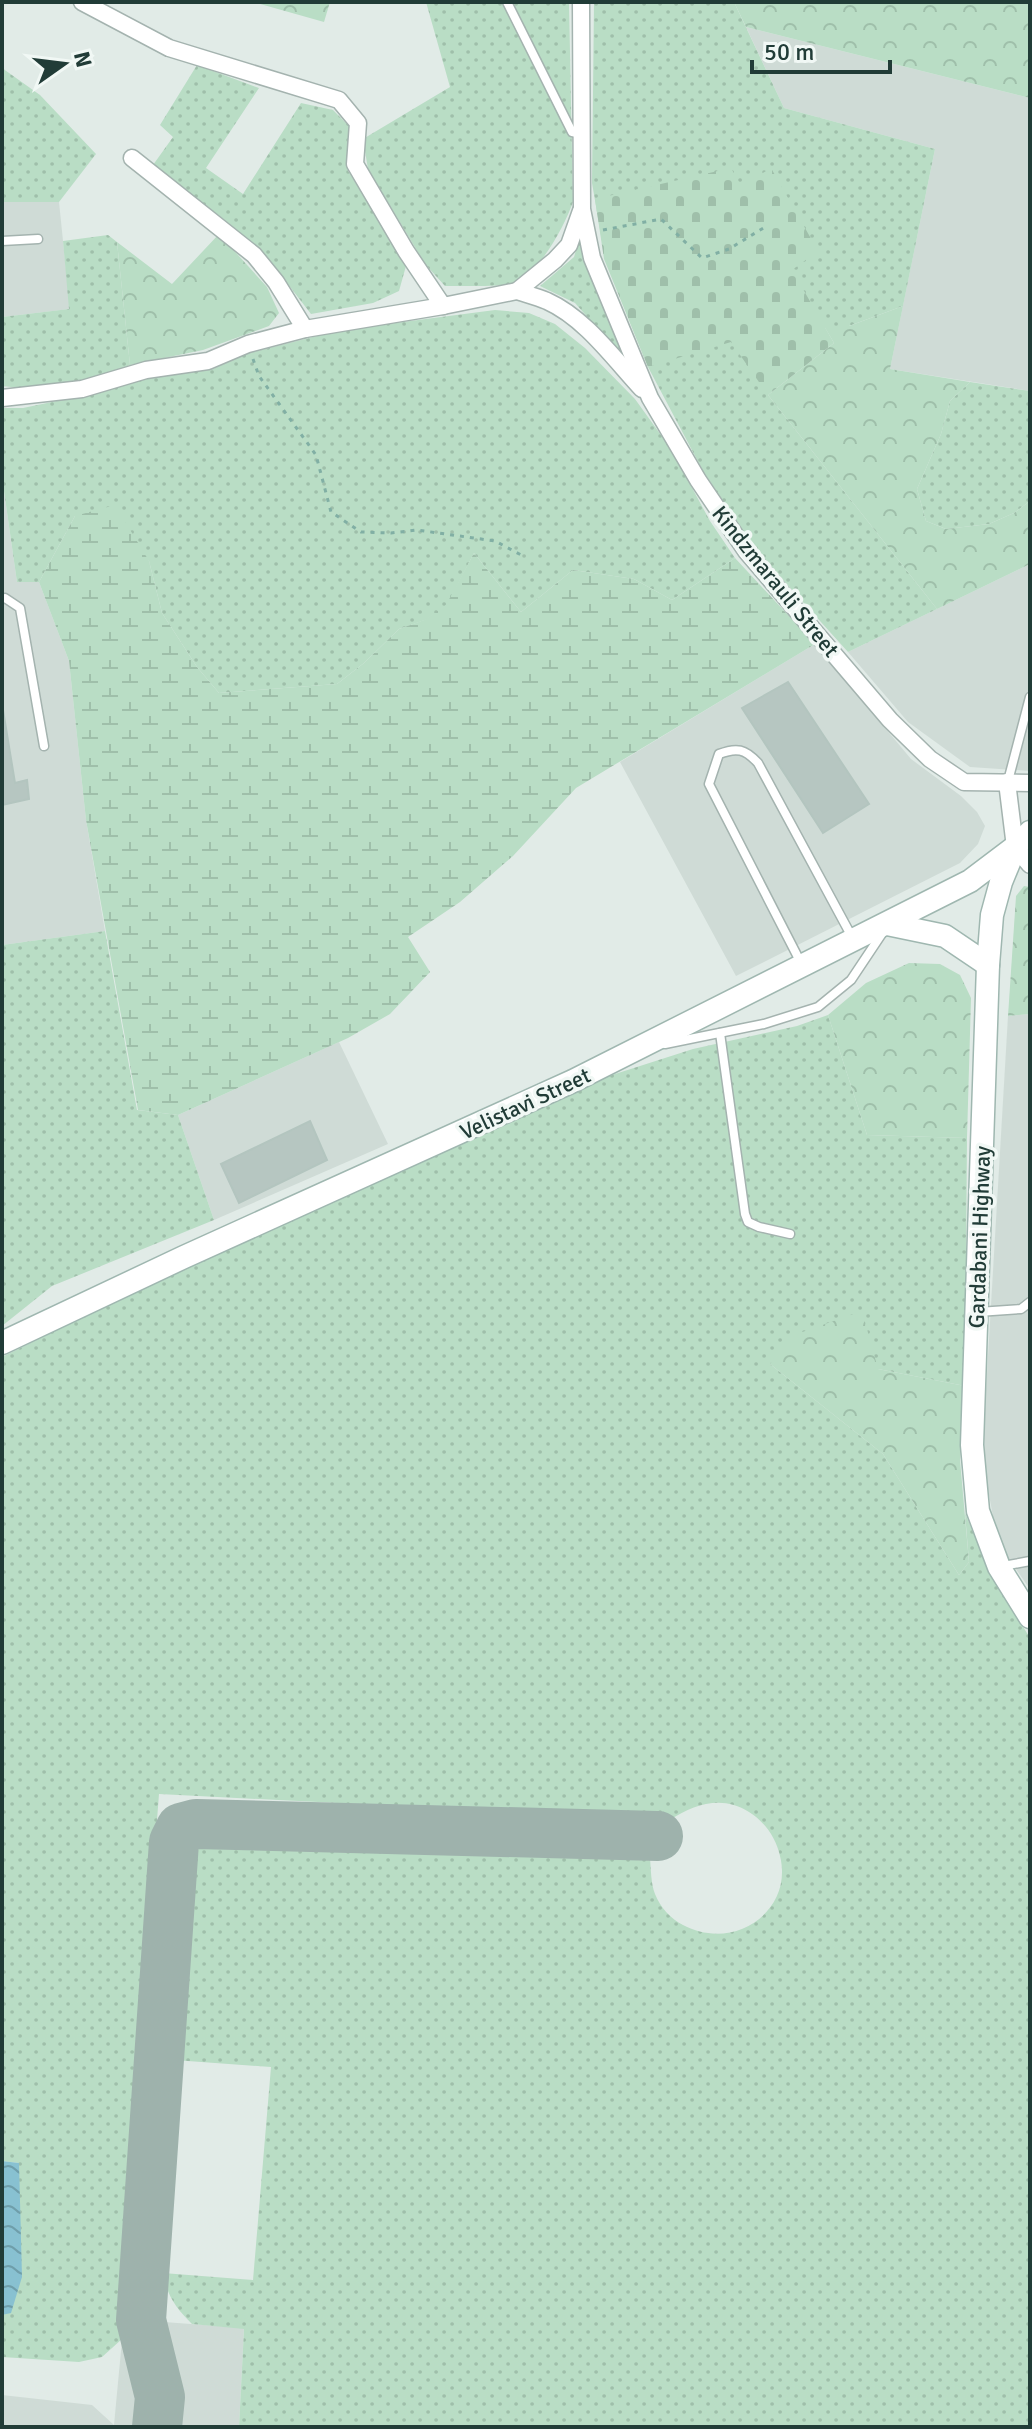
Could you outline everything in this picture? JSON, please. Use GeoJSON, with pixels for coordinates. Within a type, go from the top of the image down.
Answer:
{"type":"FeatureCollection","features":[{"type":"Feature","properties":{"kind":"street"},"geometry":{"type":"LineString","coordinates":[[82,2],[169,48],[339,100],[358,123],[355,164],[406,251],[443,306]]}},
{"type":"Feature","properties":{"kind":"street","name":"Kindzmarauli Street"},"geometry":{"type":"LineString","coordinates":[[581,2],[582,209],[592,258],[650,398],[698,480],[746,551],[890,720],[930,759],[964,782],[1030,783]]}},
{"type":"Feature","properties":{"kind":"street"},"geometry":{"type":"LineString","coordinates":[[132,158],[254,255],[276,282],[305,329]]}},
{"type":"Feature","properties":{"kind":"street"},"geometry":{"type":"LineString","coordinates":[[2,398],[82,389],[146,370],[208,361],[248,344],[305,329],[517,291],[569,245],[582,209]]}},
{"type":"Feature","properties":{"kind":"street"},"geometry":{"type":"LineString","coordinates":[[517,291],[547,301],[571,316],[650,398]]}},
{"type":"Feature","properties":{"kind":"street"},"geometry":{"type":"LineString","coordinates":[[1007,782],[1030,865]]}},
{"type":"Feature","properties":{"kind":"street","name":"Velistavi Street"},"geometry":{"type":"LineString","coordinates":[[2,1343],[636,1050],[970,881],[1022,840]]}},
{"type":"Feature","properties":{"kind":"street","name":"Gardabani Highway"},"geometry":{"type":"LineString","coordinates":[[1022,840],[1001,882],[992,915],[972,1445],[978,1511],[999,1567],[1030,1617]]}},
{"type":"Feature","properties":{"kind":"street"},"geometry":{"type":"LineString","coordinates":[[887,924],[945,936],[988,965]]}},
{"type":"Feature","properties":{"kind":"lane"},"geometry":{"type":"LineString","coordinates":[[507,2],[572,132],[582,134]]}},
{"type":"Feature","properties":{"kind":"lane"},"geometry":{"type":"LineString","coordinates":[[2,241],[38,239]]}},
{"type":"Feature","properties":{"kind":"lane"},"geometry":{"type":"LineString","coordinates":[[2,599],[20,608],[44,746]]}},
{"type":"Feature","properties":{"kind":"lane"},"geometry":{"type":"LineString","coordinates":[[1007,782],[1030,697]]}},
{"type":"Feature","properties":{"kind":"lane"},"geometry":{"type":"LineString","coordinates":[[803,967],[709,784],[719,754],[734,748],[747,752],[758,763],[854,941]]}},
{"type":"Feature","properties":{"kind":"lane"},"geometry":{"type":"LineString","coordinates":[[636,1050],[764,1024],[818,1007],[851,980],[887,924]]}},
{"type":"Feature","properties":{"kind":"lane"},"geometry":{"type":"LineString","coordinates":[[720,1033],[745,1214],[748,1222],[759,1227],[790,1234]]}},
{"type":"Feature","properties":{"kind":"lane"},"geometry":{"type":"LineString","coordinates":[[977,1312],[1021,1309],[1030,1302]]}},
{"type":"Feature","properties":{"kind":"lane"},"geometry":{"type":"LineString","coordinates":[[999,1567],[1030,1561]]}},
{"type":"Feature","properties":{"kind":"path"},"geometry":{"type":"LineString","coordinates":[[587,233],[661,219],[702,258],[729,249],[765,227]]}},
{"type":"Feature","properties":{"kind":"path"},"geometry":{"type":"LineString","coordinates":[[248,344],[259,376],[316,455],[331,512],[361,532],[417,530],[495,541],[525,557]]}},
{"type":"Feature","properties":{"kind":"shaded area"},"geometry":{"type":"Polygon","coordinates":[[[746,27],[1030,98],[1030,391],[890,369],[935,149],[784,108],[746,27]]]}},
{"type":"Feature","properties":{"kind":"shaded area"},"geometry":{"type":"Polygon","coordinates":[[[2,202],[59,202],[70,309],[2,317],[2,202]]]}},
{"type":"Feature","properties":{"kind":"shaded area"},"geometry":{"type":"Polygon","coordinates":[[[2,477],[17,582],[39,582],[69,661],[86,820],[105,931],[2,945],[2,477]]]}},
{"type":"Feature","properties":{"kind":"shaded area"},"geometry":{"type":"Polygon","coordinates":[[[1030,564],[1030,771],[970,767],[908,722],[848,652],[1030,564]]]}},
{"type":"Feature","properties":{"kind":"shaded area"},"geometry":{"type":"Polygon","coordinates":[[[815,644],[911,759],[961,796],[977,812],[985,826],[978,844],[960,863],[736,976],[620,762],[815,644]]]}},
{"type":"Feature","properties":{"kind":"shaded area"},"geometry":{"type":"Polygon","coordinates":[[[1030,1014],[1030,1589],[1006,1555],[996,1532],[985,1474],[984,1424],[1008,1016],[1030,1014]]]}},
{"type":"Feature","properties":{"kind":"shaded area"},"geometry":{"type":"Polygon","coordinates":[[[339,1042],[388,1144],[214,1220],[178,1115],[339,1042]]]}},
{"type":"Feature","properties":{"kind":"shaded area"},"geometry":{"type":"Polygon","coordinates":[[[124,2319],[244,2328],[239,2427],[2,2427],[2,2395],[92,2405],[114,2425],[124,2319]]]}},
{"type":"Feature","properties":{"kind":"green space"},"geometry":{"type":"Polygon","coordinates":[[[253,2],[330,2],[324,22],[253,2]]]}},
{"type":"Feature","properties":{"kind":"green space"},"geometry":{"type":"Polygon","coordinates":[[[426,2],[569,2],[573,202],[564,224],[542,259],[515,283],[445,286],[425,264],[368,169],[363,139],[450,87],[426,2]]]}},
{"type":"Feature","properties":{"kind":"green space"},"geometry":{"type":"Polygon","coordinates":[[[594,2],[734,2],[784,108],[935,149],[903,306],[849,326],[825,327],[768,395],[937,609],[848,652],[756,550],[703,471],[648,367],[605,259],[592,183],[594,2]]]}},
{"type":"Feature","properties":{"kind":"green space"},"geometry":{"type":"Polygon","coordinates":[[[734,2],[1030,2],[1030,98],[746,27],[734,2]]]}},
{"type":"Feature","properties":{"kind":"green space"},"geometry":{"type":"Polygon","coordinates":[[[197,65],[259,88],[206,168],[243,194],[301,103],[333,110],[350,127],[347,169],[406,266],[399,291],[373,303],[311,314],[263,252],[153,165],[173,137],[160,125],[197,65]]]}},
{"type":"Feature","properties":{"kind":"green space"},"geometry":{"type":"Polygon","coordinates":[[[2,68],[40,95],[96,154],[59,202],[2,202],[2,68]]]}},
{"type":"Feature","properties":{"kind":"green space"},"geometry":{"type":"Polygon","coordinates":[[[731,168],[741,186],[771,168],[818,251],[792,270],[834,343],[768,395],[731,342],[648,367],[604,259],[595,199],[731,168]]]}},
{"type":"Feature","properties":{"kind":"green space"},"geometry":{"type":"Polygon","coordinates":[[[219,234],[267,287],[279,313],[269,326],[203,350],[130,365],[117,242],[172,284],[219,234]]]}},
{"type":"Feature","properties":{"kind":"green space"},"geometry":{"type":"Polygon","coordinates":[[[108,235],[117,242],[130,365],[93,380],[20,388],[2,386],[2,317],[69,309],[63,241],[108,235]]]}},
{"type":"Feature","properties":{"kind":"green space"},"geometry":{"type":"Polygon","coordinates":[[[580,237],[635,371],[575,303],[540,286],[574,257],[580,237]]]}},
{"type":"Feature","properties":{"kind":"green space"},"geometry":{"type":"Polygon","coordinates":[[[903,306],[890,369],[970,382],[950,401],[941,434],[917,489],[926,521],[946,529],[989,524],[1014,513],[1030,501],[1030,564],[937,609],[768,395],[834,343],[824,326],[849,326],[903,306]]]}},
{"type":"Feature","properties":{"kind":"green space"},"geometry":{"type":"Polygon","coordinates":[[[495,310],[529,313],[555,324],[585,348],[635,399],[671,449],[710,521],[735,558],[672,600],[634,579],[573,570],[521,612],[474,553],[447,605],[425,620],[399,629],[337,684],[219,693],[197,667],[162,613],[149,561],[75,516],[39,582],[17,582],[2,477],[2,408],[23,408],[146,379],[213,369],[249,353],[341,330],[495,310]]]}},
{"type":"Feature","properties":{"kind":"green space"},"geometry":{"type":"Polygon","coordinates":[[[970,382],[1030,391],[1030,501],[1014,513],[989,524],[946,529],[926,521],[917,489],[941,434],[950,401],[970,382]]]}},
{"type":"Feature","properties":{"kind":"green space"},"geometry":{"type":"Polygon","coordinates":[[[115,505],[149,561],[162,613],[197,667],[219,693],[337,684],[399,629],[424,620],[446,605],[474,553],[521,612],[573,570],[634,579],[672,600],[735,558],[815,644],[576,788],[513,856],[460,902],[408,937],[430,972],[390,1014],[348,1038],[178,1115],[138,1110],[86,820],[69,661],[39,582],[75,516],[115,505]]]}},
{"type":"Feature","properties":{"kind":"green space"},"geometry":{"type":"Polygon","coordinates":[[[1024,886],[1030,887],[1030,1014],[1008,1016],[1016,896],[1024,886]]]}},
{"type":"Feature","properties":{"kind":"green space"},"geometry":{"type":"Polygon","coordinates":[[[105,931],[137,1110],[178,1115],[214,1220],[52,1286],[2,1326],[2,945],[105,931]]]}},
{"type":"Feature","properties":{"kind":"green space"},"geometry":{"type":"Polygon","coordinates":[[[909,963],[940,964],[960,975],[971,998],[967,1138],[867,1135],[828,1015],[866,983],[909,963]]]}},
{"type":"Feature","properties":{"kind":"green space"},"geometry":{"type":"Polygon","coordinates":[[[828,1015],[867,1135],[967,1138],[965,1386],[878,1369],[770,1364],[883,1454],[959,1575],[969,1562],[965,1513],[992,1577],[1030,1638],[1030,2427],[239,2427],[244,2329],[192,2324],[170,2295],[163,2273],[253,2280],[271,2067],[174,2060],[190,1856],[194,1845],[208,1837],[650,1858],[654,1890],[666,1912],[683,1925],[702,1932],[721,1933],[739,1930],[756,1922],[769,1910],[778,1894],[782,1876],[778,1849],[765,1826],[739,1807],[719,1803],[699,1806],[670,1820],[159,1794],[127,2210],[122,2339],[102,2357],[79,2362],[2,2357],[2,2315],[11,2312],[19,2163],[2,2161],[2,1357],[304,1209],[587,1083],[693,1049],[797,1026],[828,1015]]]}},
{"type":"Feature","properties":{"kind":"green space"},"geometry":{"type":"Polygon","coordinates":[[[862,1311],[878,1369],[965,1386],[960,1460],[969,1562],[959,1575],[883,1454],[770,1364],[791,1336],[862,1311]]]}},
{"type":"Feature","properties":{"kind":"water"},"geometry":{"type":"Polygon","coordinates":[[[2,2161],[19,2163],[22,2277],[11,2313],[2,2315],[2,2161]]]}},
{"type":"Feature","properties":{"kind":"building"},"geometry":{"type":"Polygon","coordinates":[[[788,682],[869,804],[823,833],[742,708],[788,682]]]}},
{"type":"Feature","properties":{"kind":"building"},"geometry":{"type":"Polygon","coordinates":[[[2,704],[15,783],[27,780],[29,799],[2,805],[2,704]]]}},
{"type":"Feature","properties":{"kind":"building"},"geometry":{"type":"Polygon","coordinates":[[[310,1121],[327,1160],[239,1203],[221,1164],[310,1121]]]}},
{"type":"Feature","properties":{"kind":"taxiway"},"geometry":{"type":"LineString","coordinates":[[157,2427],[160,2397],[141,2320],[174,1842],[181,1828],[196,1824],[658,1836]]}}]}
